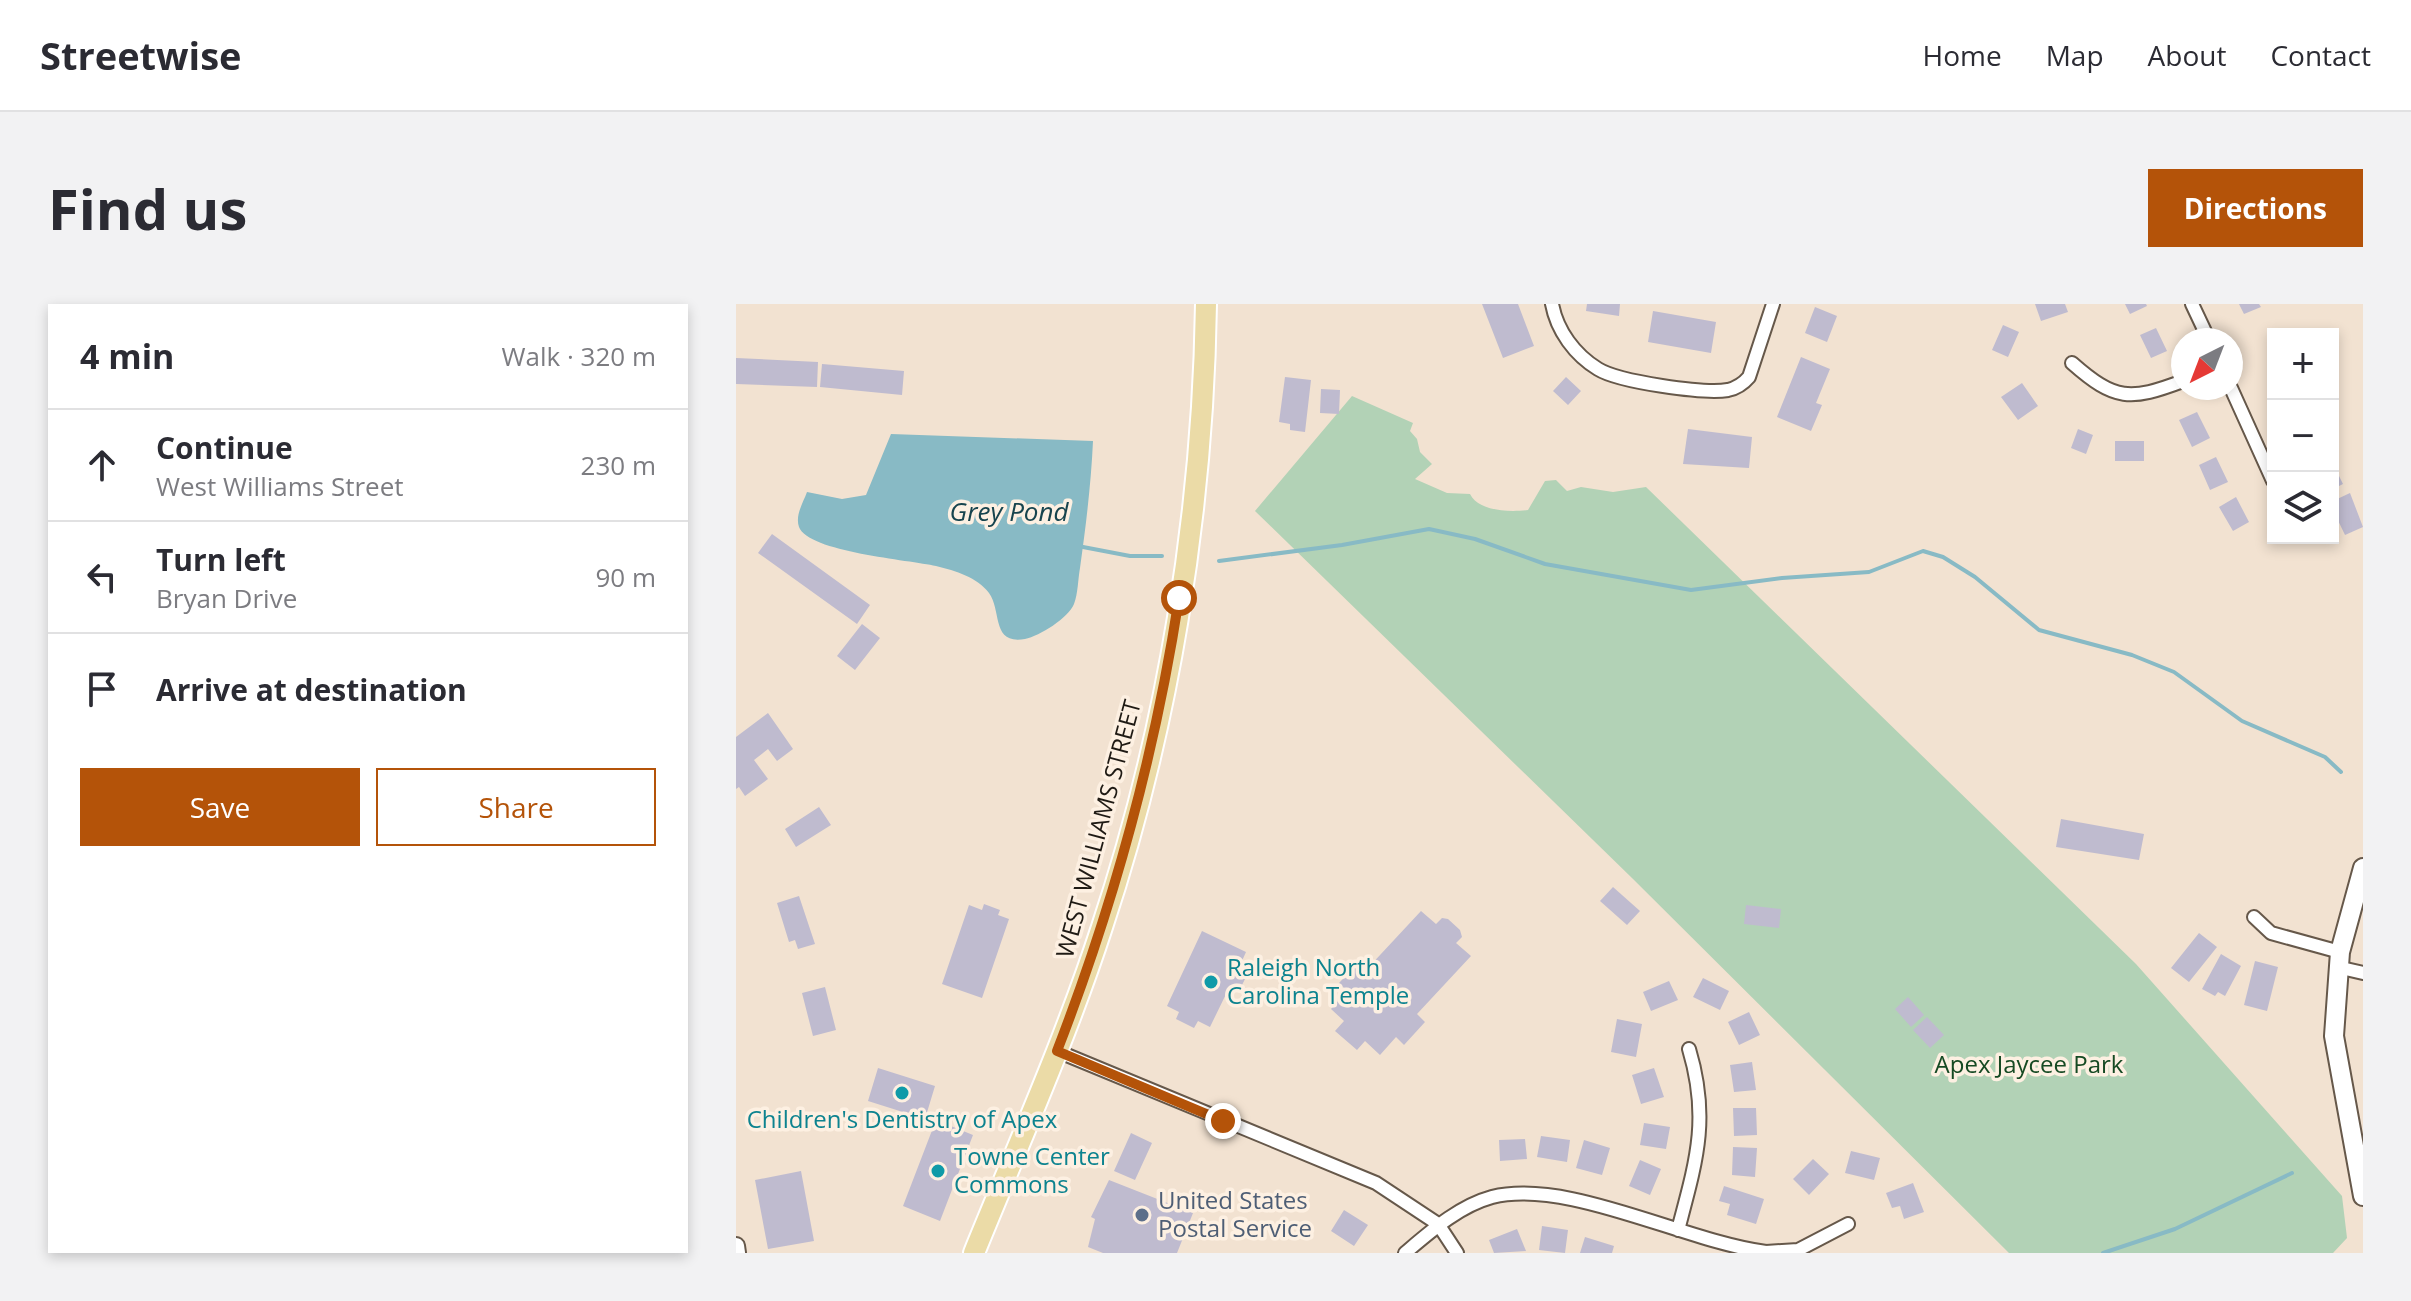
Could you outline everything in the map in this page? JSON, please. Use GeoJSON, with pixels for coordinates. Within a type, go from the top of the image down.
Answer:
{"type":"FeatureCollection","features":[{"type":"Feature","properties":{"kind":"main road","name":"WEST WILLIAMS STREET"},"geometry":{"type":"LineString","coordinates":[[974,1253],[1057,1051],[1112,898],[1156,730],[1191,508],[1206,304]]}},
{"type":"Feature","properties":{"kind":"main road"},"geometry":{"type":"LineString","coordinates":[[2363,868],[2338,959],[2334,1036],[2363,1196]]}},
{"type":"Feature","properties":{"kind":"street"},"geometry":{"type":"LineString","coordinates":[[1552,304],[1571,344],[1608,374],[1624,380],[1719,390],[1742,385],[1749,377],[1773,304]]}},
{"type":"Feature","properties":{"kind":"street"},"geometry":{"type":"LineString","coordinates":[[2192,304],[2203,328]]}},
{"type":"Feature","properties":{"kind":"street"},"geometry":{"type":"LineString","coordinates":[[2072,363],[2100,388],[2125,396],[2150,393],[2171,385]]}},
{"type":"Feature","properties":{"kind":"street"},"geometry":{"type":"LineString","coordinates":[[2236,400],[2269,472]]}},
{"type":"Feature","properties":{"kind":"street"},"geometry":{"type":"LineString","coordinates":[[2254,917],[2271,933],[2338,959],[2363,973]]}},
{"type":"Feature","properties":{"kind":"street"},"geometry":{"type":"LineString","coordinates":[[1678,1230],[1702,1127],[1697,1074],[1689,1049]]}},
{"type":"Feature","properties":{"kind":"street"},"geometry":{"type":"LineString","coordinates":[[1057,1051],[1376,1183],[1438,1224],[1457,1253]]}},
{"type":"Feature","properties":{"kind":"street"},"geometry":{"type":"LineString","coordinates":[[1405,1253],[1438,1224],[1490,1198],[1540,1193],[1751,1250],[1779,1253],[1810,1246],[1848,1224]]}},
{"type":"Feature","properties":{"kind":"street"},"geometry":{"type":"LineString","coordinates":[[736,1246],[737,1253]]}},
{"type":"Feature","properties":{"kind":"green space","name":"Apex Jaycee Park"},"geometry":{"type":"Polygon","coordinates":[[[1352,396],[1413,423],[1410,431],[1417,439],[1420,452],[1432,464],[1415,479],[1447,493],[1470,494],[1488,508],[1528,510],[1545,481],[1556,480],[1567,491],[1581,487],[1613,492],[1646,487],[2136,964],[2342,1196],[2347,1238],[2333,1253],[2009,1253],[1632,878],[1255,511],[1352,396]]]}},
{"type":"Feature","properties":{"kind":"water","name":"Grey Pond"},"geometry":{"type":"Polygon","coordinates":[[[891,434],[1093,441],[1077,591],[1074,604],[1066,615],[1053,626],[1025,639],[1007,637],[999,625],[989,593],[966,575],[936,566],[839,549],[806,536],[799,527],[798,518],[807,492],[842,499],[866,495],[891,434]]]}},
{"type":"Feature","properties":{"kind":"building"},"geometry":{"type":"Polygon","coordinates":[[[1482,304],[1518,304],[1534,346],[1503,358],[1482,304]]]}},
{"type":"Feature","properties":{"kind":"building"},"geometry":{"type":"Polygon","coordinates":[[[1587,304],[1620,304],[1619,316],[1586,311],[1587,304]]]}},
{"type":"Feature","properties":{"kind":"building"},"geometry":{"type":"Polygon","coordinates":[[[2035,304],[2065,304],[2068,312],[2041,321],[2035,304]]]}},
{"type":"Feature","properties":{"kind":"building"},"geometry":{"type":"Polygon","coordinates":[[[2125,304],[2146,304],[2147,306],[2130,314],[2125,304]]]}},
{"type":"Feature","properties":{"kind":"building"},"geometry":{"type":"Polygon","coordinates":[[[2239,304],[2259,304],[2261,307],[2244,314],[2239,304]]]}},
{"type":"Feature","properties":{"kind":"building"},"geometry":{"type":"Polygon","coordinates":[[[1815,307],[1837,316],[1827,342],[1805,333],[1815,307]]]}},
{"type":"Feature","properties":{"kind":"building"},"geometry":{"type":"Polygon","coordinates":[[[1653,311],[1716,322],[1711,353],[1648,342],[1653,311]]]}},
{"type":"Feature","properties":{"kind":"building"},"geometry":{"type":"Polygon","coordinates":[[[2003,325],[2019,332],[2008,357],[1992,350],[2003,325]]]}},
{"type":"Feature","properties":{"kind":"building"},"geometry":{"type":"Polygon","coordinates":[[[2156,328],[2167,351],[2151,358],[2140,335],[2156,328]]]}},
{"type":"Feature","properties":{"kind":"building"},"geometry":{"type":"Polygon","coordinates":[[[1801,357],[1830,369],[1816,403],[1822,405],[1811,431],[1777,417],[1801,357]]]}},
{"type":"Feature","properties":{"kind":"building"},"geometry":{"type":"Polygon","coordinates":[[[736,358],[818,362],[817,387],[736,384],[736,358]]]}},
{"type":"Feature","properties":{"kind":"building"},"geometry":{"type":"Polygon","coordinates":[[[822,364],[904,371],[902,395],[820,387],[822,364]]]}},
{"type":"Feature","properties":{"kind":"building"},"geometry":{"type":"Polygon","coordinates":[[[1285,377],[1311,380],[1305,432],[1290,430],[1290,424],[1279,422],[1285,377]]]}},
{"type":"Feature","properties":{"kind":"building"},"geometry":{"type":"Polygon","coordinates":[[[1566,377],[1581,391],[1568,405],[1553,391],[1566,377]]]}},
{"type":"Feature","properties":{"kind":"building"},"geometry":{"type":"Polygon","coordinates":[[[2022,383],[2038,406],[2018,420],[2001,397],[2022,383]]]}},
{"type":"Feature","properties":{"kind":"building"},"geometry":{"type":"Polygon","coordinates":[[[1321,389],[1340,390],[1339,414],[1320,413],[1321,389]]]}},
{"type":"Feature","properties":{"kind":"building"},"geometry":{"type":"Polygon","coordinates":[[[2197,412],[2210,438],[2192,447],[2179,420],[2197,412]]]}},
{"type":"Feature","properties":{"kind":"building"},"geometry":{"type":"Polygon","coordinates":[[[1688,429],[1752,437],[1749,468],[1683,464],[1688,429]]]}},
{"type":"Feature","properties":{"kind":"building"},"geometry":{"type":"Polygon","coordinates":[[[2078,429],[2093,435],[2086,454],[2071,448],[2078,429]]]}},
{"type":"Feature","properties":{"kind":"building"},"geometry":{"type":"Polygon","coordinates":[[[2115,441],[2144,441],[2144,461],[2115,461],[2115,441]]]}},
{"type":"Feature","properties":{"kind":"building"},"geometry":{"type":"Polygon","coordinates":[[[2216,457],[2228,482],[2210,490],[2199,465],[2216,457]]]}},
{"type":"Feature","properties":{"kind":"building"},"geometry":{"type":"Polygon","coordinates":[[[2350,493],[2363,527],[2345,535],[2339,522],[2339,498],[2350,493]]]}},
{"type":"Feature","properties":{"kind":"building"},"geometry":{"type":"Polygon","coordinates":[[[2236,497],[2249,522],[2233,531],[2219,507],[2236,497]]]}},
{"type":"Feature","properties":{"kind":"building"},"geometry":{"type":"Polygon","coordinates":[[[772,534],[870,605],[857,624],[758,553],[772,534]]]}},
{"type":"Feature","properties":{"kind":"building"},"geometry":{"type":"Polygon","coordinates":[[[862,624],[880,638],[855,670],[837,656],[862,624]]]}},
{"type":"Feature","properties":{"kind":"building"},"geometry":{"type":"Polygon","coordinates":[[[768,713],[793,749],[777,761],[768,749],[754,760],[768,779],[745,796],[739,787],[736,789],[736,737],[768,713]]]}},
{"type":"Feature","properties":{"kind":"building"},"geometry":{"type":"Polygon","coordinates":[[[819,807],[831,825],[796,847],[785,829],[819,807]]]}},
{"type":"Feature","properties":{"kind":"building"},"geometry":{"type":"Polygon","coordinates":[[[2061,819],[2144,834],[2139,860],[2056,847],[2061,819]]]}},
{"type":"Feature","properties":{"kind":"building"},"geometry":{"type":"Polygon","coordinates":[[[1613,887],[1640,911],[1627,925],[1600,901],[1613,887]]]}},
{"type":"Feature","properties":{"kind":"building"},"geometry":{"type":"Polygon","coordinates":[[[799,896],[815,944],[798,949],[795,940],[789,942],[777,903],[799,896]]]}},
{"type":"Feature","properties":{"kind":"building"},"geometry":{"type":"Polygon","coordinates":[[[984,904],[1000,910],[998,915],[1009,919],[982,998],[942,984],[969,905],[982,910],[984,904]]]}},
{"type":"Feature","properties":{"kind":"building"},"geometry":{"type":"Polygon","coordinates":[[[1746,905],[1781,909],[1779,928],[1744,924],[1746,905]]]}},
{"type":"Feature","properties":{"kind":"building"},"geometry":{"type":"Polygon","coordinates":[[[1421,911],[1436,924],[1442,918],[1448,919],[1460,930],[1462,937],[1456,943],[1471,956],[1417,1014],[1425,1022],[1404,1045],[1396,1037],[1380,1055],[1365,1041],[1357,1050],[1335,1031],[1344,1021],[1331,1009],[1347,991],[1339,983],[1359,962],[1367,969],[1421,911]]]}},
{"type":"Feature","properties":{"kind":"building","name":"Raleigh North Carolina Temple"},"geometry":{"type":"Polygon","coordinates":[[[1202,931],[1246,952],[1237,972],[1246,977],[1239,991],[1230,987],[1210,1027],[1198,1021],[1194,1028],[1176,1019],[1179,1012],[1167,1006],[1202,931]]]}},
{"type":"Feature","properties":{"kind":"building"},"geometry":{"type":"Polygon","coordinates":[[[2199,933],[2217,947],[2189,982],[2171,968],[2199,933]]]}},
{"type":"Feature","properties":{"kind":"building"},"geometry":{"type":"Polygon","coordinates":[[[2221,954],[2241,966],[2225,996],[2218,992],[2215,996],[2202,989],[2221,954]]]}},
{"type":"Feature","properties":{"kind":"building"},"geometry":{"type":"Polygon","coordinates":[[[2255,961],[2278,967],[2267,1011],[2244,1005],[2255,961]]]}},
{"type":"Feature","properties":{"kind":"building"},"geometry":{"type":"Polygon","coordinates":[[[1703,978],[1729,991],[1720,1010],[1693,997],[1703,978]]]}},
{"type":"Feature","properties":{"kind":"building"},"geometry":{"type":"Polygon","coordinates":[[[1669,981],[1678,1000],[1651,1011],[1643,992],[1669,981]]]}},
{"type":"Feature","properties":{"kind":"building"},"geometry":{"type":"Polygon","coordinates":[[[825,987],[836,1030],[813,1036],[802,993],[825,987]]]}},
{"type":"Feature","properties":{"kind":"building"},"geometry":{"type":"Polygon","coordinates":[[[1908,997],[1924,1015],[1911,1027],[1895,1009],[1908,997]]]}},
{"type":"Feature","properties":{"kind":"building"},"geometry":{"type":"Polygon","coordinates":[[[1749,1012],[1760,1035],[1739,1045],[1728,1022],[1749,1012]]]}},
{"type":"Feature","properties":{"kind":"building"},"geometry":{"type":"Polygon","coordinates":[[[1927,1017],[1944,1035],[1930,1048],[1913,1030],[1927,1017]]]}},
{"type":"Feature","properties":{"kind":"building"},"geometry":{"type":"Polygon","coordinates":[[[1617,1019],[1642,1024],[1636,1057],[1611,1052],[1617,1019]]]}},
{"type":"Feature","properties":{"kind":"building"},"geometry":{"type":"Polygon","coordinates":[[[1752,1062],[1756,1090],[1734,1092],[1730,1065],[1752,1062]]]}},
{"type":"Feature","properties":{"kind":"building","name":"Children's Dentistry of Apex"},"geometry":{"type":"Polygon","coordinates":[[[878,1068],[935,1086],[925,1119],[868,1101],[878,1068]]]}},
{"type":"Feature","properties":{"kind":"building"},"geometry":{"type":"Polygon","coordinates":[[[1654,1068],[1664,1097],[1641,1104],[1632,1075],[1654,1068]]]}},
{"type":"Feature","properties":{"kind":"building"},"geometry":{"type":"Polygon","coordinates":[[[1733,1108],[1756,1108],[1757,1135],[1734,1136],[1733,1108]]]}},
{"type":"Feature","properties":{"kind":"building","name":"Towne Center Commons"},"geometry":{"type":"Polygon","coordinates":[[[936,1120],[973,1135],[940,1221],[903,1206],[936,1120]]]}},
{"type":"Feature","properties":{"kind":"building"},"geometry":{"type":"Polygon","coordinates":[[[1644,1123],[1670,1127],[1666,1149],[1640,1145],[1644,1123]]]}},
{"type":"Feature","properties":{"kind":"building"},"geometry":{"type":"Polygon","coordinates":[[[1131,1133],[1152,1143],[1135,1180],[1114,1171],[1131,1133]]]}},
{"type":"Feature","properties":{"kind":"building"},"geometry":{"type":"Polygon","coordinates":[[[1541,1136],[1570,1140],[1567,1162],[1537,1157],[1541,1136]]]}},
{"type":"Feature","properties":{"kind":"building"},"geometry":{"type":"Polygon","coordinates":[[[1525,1139],[1527,1159],[1500,1161],[1499,1140],[1525,1139]]]}},
{"type":"Feature","properties":{"kind":"building"},"geometry":{"type":"Polygon","coordinates":[[[1584,1140],[1610,1148],[1602,1175],[1576,1168],[1584,1140]]]}},
{"type":"Feature","properties":{"kind":"building"},"geometry":{"type":"Polygon","coordinates":[[[1733,1147],[1757,1148],[1755,1177],[1732,1175],[1733,1147]]]}},
{"type":"Feature","properties":{"kind":"building"},"geometry":{"type":"Polygon","coordinates":[[[1851,1151],[1880,1158],[1874,1180],[1845,1173],[1851,1151]]]}},
{"type":"Feature","properties":{"kind":"building"},"geometry":{"type":"Polygon","coordinates":[[[1813,1159],[1829,1174],[1809,1195],[1793,1179],[1813,1159]]]}},
{"type":"Feature","properties":{"kind":"building"},"geometry":{"type":"Polygon","coordinates":[[[1640,1160],[1661,1169],[1650,1195],[1629,1186],[1640,1160]]]}},
{"type":"Feature","properties":{"kind":"building"},"geometry":{"type":"Polygon","coordinates":[[[801,1171],[814,1241],[768,1249],[755,1180],[801,1171]]]}},
{"type":"Feature","properties":{"kind":"building","name":"United States Postal Service"},"geometry":{"type":"Polygon","coordinates":[[[1109,1180],[1193,1213],[1177,1253],[1103,1253],[1088,1247],[1095,1219],[1091,1217],[1109,1180]]]}},
{"type":"Feature","properties":{"kind":"building"},"geometry":{"type":"Polygon","coordinates":[[[1913,1183],[1924,1212],[1904,1219],[1900,1206],[1892,1208],[1886,1193],[1913,1183]]]}},
{"type":"Feature","properties":{"kind":"building"},"geometry":{"type":"Polygon","coordinates":[[[1724,1186],[1764,1199],[1756,1224],[1727,1215],[1730,1204],[1719,1201],[1724,1186]]]}},
{"type":"Feature","properties":{"kind":"building"},"geometry":{"type":"Polygon","coordinates":[[[1344,1210],[1368,1225],[1354,1246],[1331,1231],[1344,1210]]]}},
{"type":"Feature","properties":{"kind":"building"},"geometry":{"type":"Polygon","coordinates":[[[1542,1226],[1568,1230],[1565,1253],[1539,1250],[1542,1226]]]}},
{"type":"Feature","properties":{"kind":"building"},"geometry":{"type":"Polygon","coordinates":[[[1517,1229],[1526,1251],[1494,1253],[1489,1240],[1517,1229]]]}},
{"type":"Feature","properties":{"kind":"building"},"geometry":{"type":"Polygon","coordinates":[[[1585,1237],[1614,1246],[1612,1253],[1580,1253],[1585,1237]]]}},
{"type":"Feature","properties":{"kind":"waterway"},"geometry":{"type":"LineString","coordinates":[[1219,561],[1342,545],[1429,529],[1475,539],[1545,564],[1691,590],[1782,578],[1869,572],[1923,551],[1943,557],[1975,577],[2039,630],[2132,655],[2174,672],[2242,721],[2325,757],[2341,772]]}},
{"type":"Feature","properties":{"kind":"waterway"},"geometry":{"type":"LineString","coordinates":[[1083,547],[1130,556],[1162,556]]}},
{"type":"Feature","properties":{"kind":"waterway"},"geometry":{"type":"LineString","coordinates":[[2103,1253],[2175,1229],[2292,1173]]}},
{"type":"Feature","properties":{"kind":"place","name":"Raleigh North Carolina Temple"},"geometry":{"type":"Point","coordinates":[1211,982]}},
{"type":"Feature","properties":{"kind":"place","name":"Children's Dentistry of Apex"},"geometry":{"type":"Point","coordinates":[902,1093]}},
{"type":"Feature","properties":{"kind":"place","name":"Towne Center Commons"},"geometry":{"type":"Point","coordinates":[938,1171]}},
{"type":"Feature","properties":{"kind":"place","name":"United States Postal Service"},"geometry":{"type":"Point","coordinates":[1142,1215]}},
{"type":"Feature","properties":{"kind":"route"},"geometry":{"type":"LineString","coordinates":[[1179,598],[1156,730],[1138,803],[1112,898],[1057,1051],[1223,1121]]}}]}
